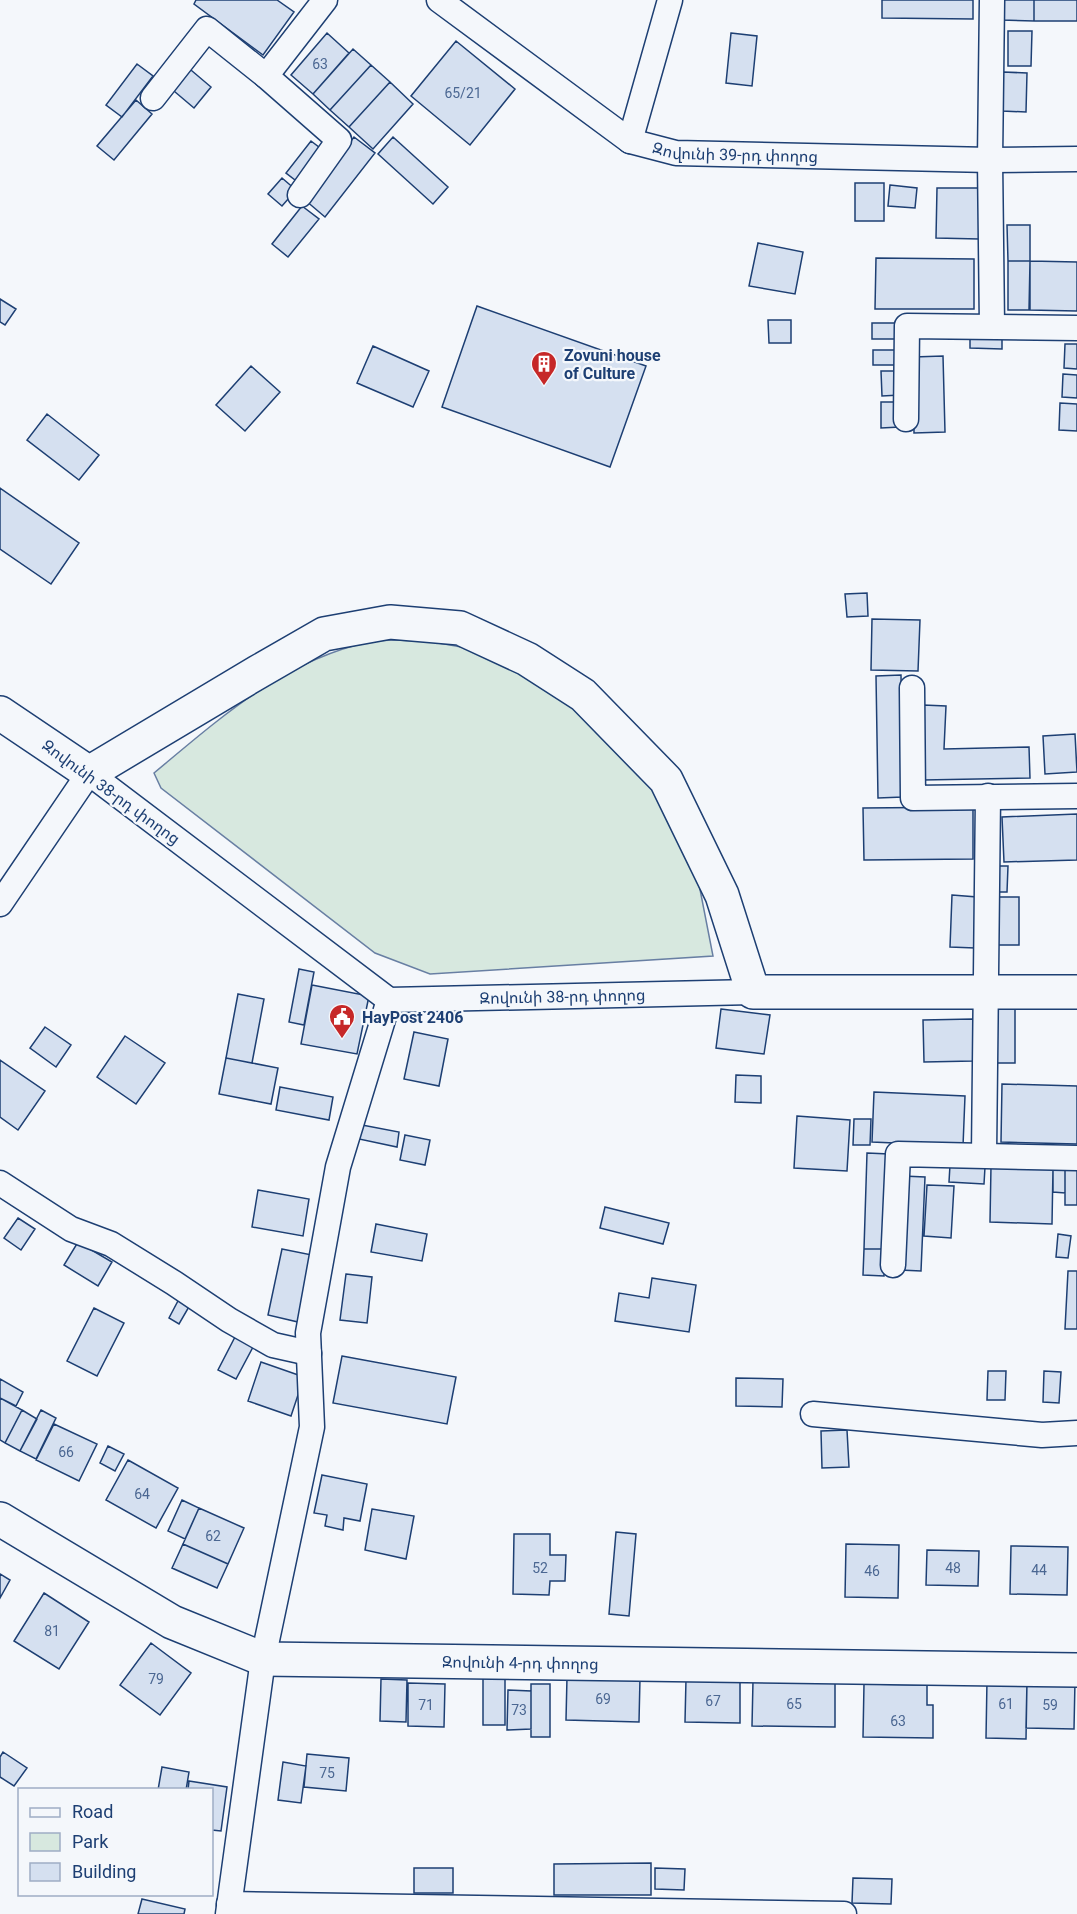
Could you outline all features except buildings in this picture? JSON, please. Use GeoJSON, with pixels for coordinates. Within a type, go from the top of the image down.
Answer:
{"type":"FeatureCollection","features":[{"type":"Feature","properties":{"kind":"street"},"geometry":{"type":"LineString","coordinates":[[266,76],[325,0]]}},
{"type":"Feature","properties":{"kind":"street","name":"Զովունի 39-րդ փողոց"},"geometry":{"type":"LineString","coordinates":[[439,0],[630,141],[676,153],[990,160],[1077,159]]}},
{"type":"Feature","properties":{"kind":"street"},"geometry":{"type":"LineString","coordinates":[[630,141],[670,0]]}},
{"type":"Feature","properties":{"kind":"street"},"geometry":{"type":"LineString","coordinates":[[992,0],[990,160],[992,326]]}},
{"type":"Feature","properties":{"kind":"street"},"geometry":{"type":"LineString","coordinates":[[153,98],[207,29],[266,76],[339,140],[300,195]]}},
{"type":"Feature","properties":{"kind":"street"},"geometry":{"type":"LineString","coordinates":[[906,419],[907,326],[1077,328]]}},
{"type":"Feature","properties":{"kind":"street"},"geometry":{"type":"LineString","coordinates":[[0,904],[89,774],[258,672],[324,634],[390,622],[460,628],[527,659],[583,695],[666,780],[722,896],[753,993]]}},
{"type":"Feature","properties":{"kind":"street"},"geometry":{"type":"LineString","coordinates":[[912,688],[913,798],[1077,796]]}},
{"type":"Feature","properties":{"kind":"street","name":"Զովունի 38-րդ փողոց"},"geometry":{"type":"LineString","coordinates":[[0,712],[89,774],[389,1000],[753,993],[1077,992]]}},
{"type":"Feature","properties":{"kind":"street"},"geometry":{"type":"LineString","coordinates":[[984,1155],[988,796]]}},
{"type":"Feature","properties":{"kind":"street"},"geometry":{"type":"LineString","coordinates":[[389,1000],[338,1167],[308,1333],[312,1427],[263,1659],[228,1909],[844,1914]]}},
{"type":"Feature","properties":{"kind":"street"},"geometry":{"type":"LineString","coordinates":[[893,1265],[898,1154],[1077,1158]]}},
{"type":"Feature","properties":{"kind":"street"},"geometry":{"type":"LineString","coordinates":[[0,1183],[71,1229],[111,1244],[174,1282],[237,1325],[273,1345],[309,1353]]}},
{"type":"Feature","properties":{"kind":"street"},"geometry":{"type":"LineString","coordinates":[[813,1414],[1042,1434],[1077,1433]]}},
{"type":"Feature","properties":{"kind":"street","name":"Զովունի 4-րդ փողոց"},"geometry":{"type":"LineString","coordinates":[[0,1519],[172,1622],[263,1659],[1077,1670]]}},
{"type":"Feature","properties":{"kind":"green space"},"geometry":{"type":"Polygon","coordinates":[[[372,641],[433,642],[467,648],[519,671],[597,725],[669,809],[697,874],[713,956],[430,974],[375,953],[161,788],[154,773],[228,713],[281,677],[309,662],[338,651],[372,641]]]}},
{"type":"Feature","properties":{"kind":"place","name":"Zovuni house of Culture"},"geometry":{"type":"Point","coordinates":[544,387]}},
{"type":"Feature","properties":{"kind":"place","name":"HayPost 2406"},"geometry":{"type":"Point","coordinates":[342,1040]}}]}
